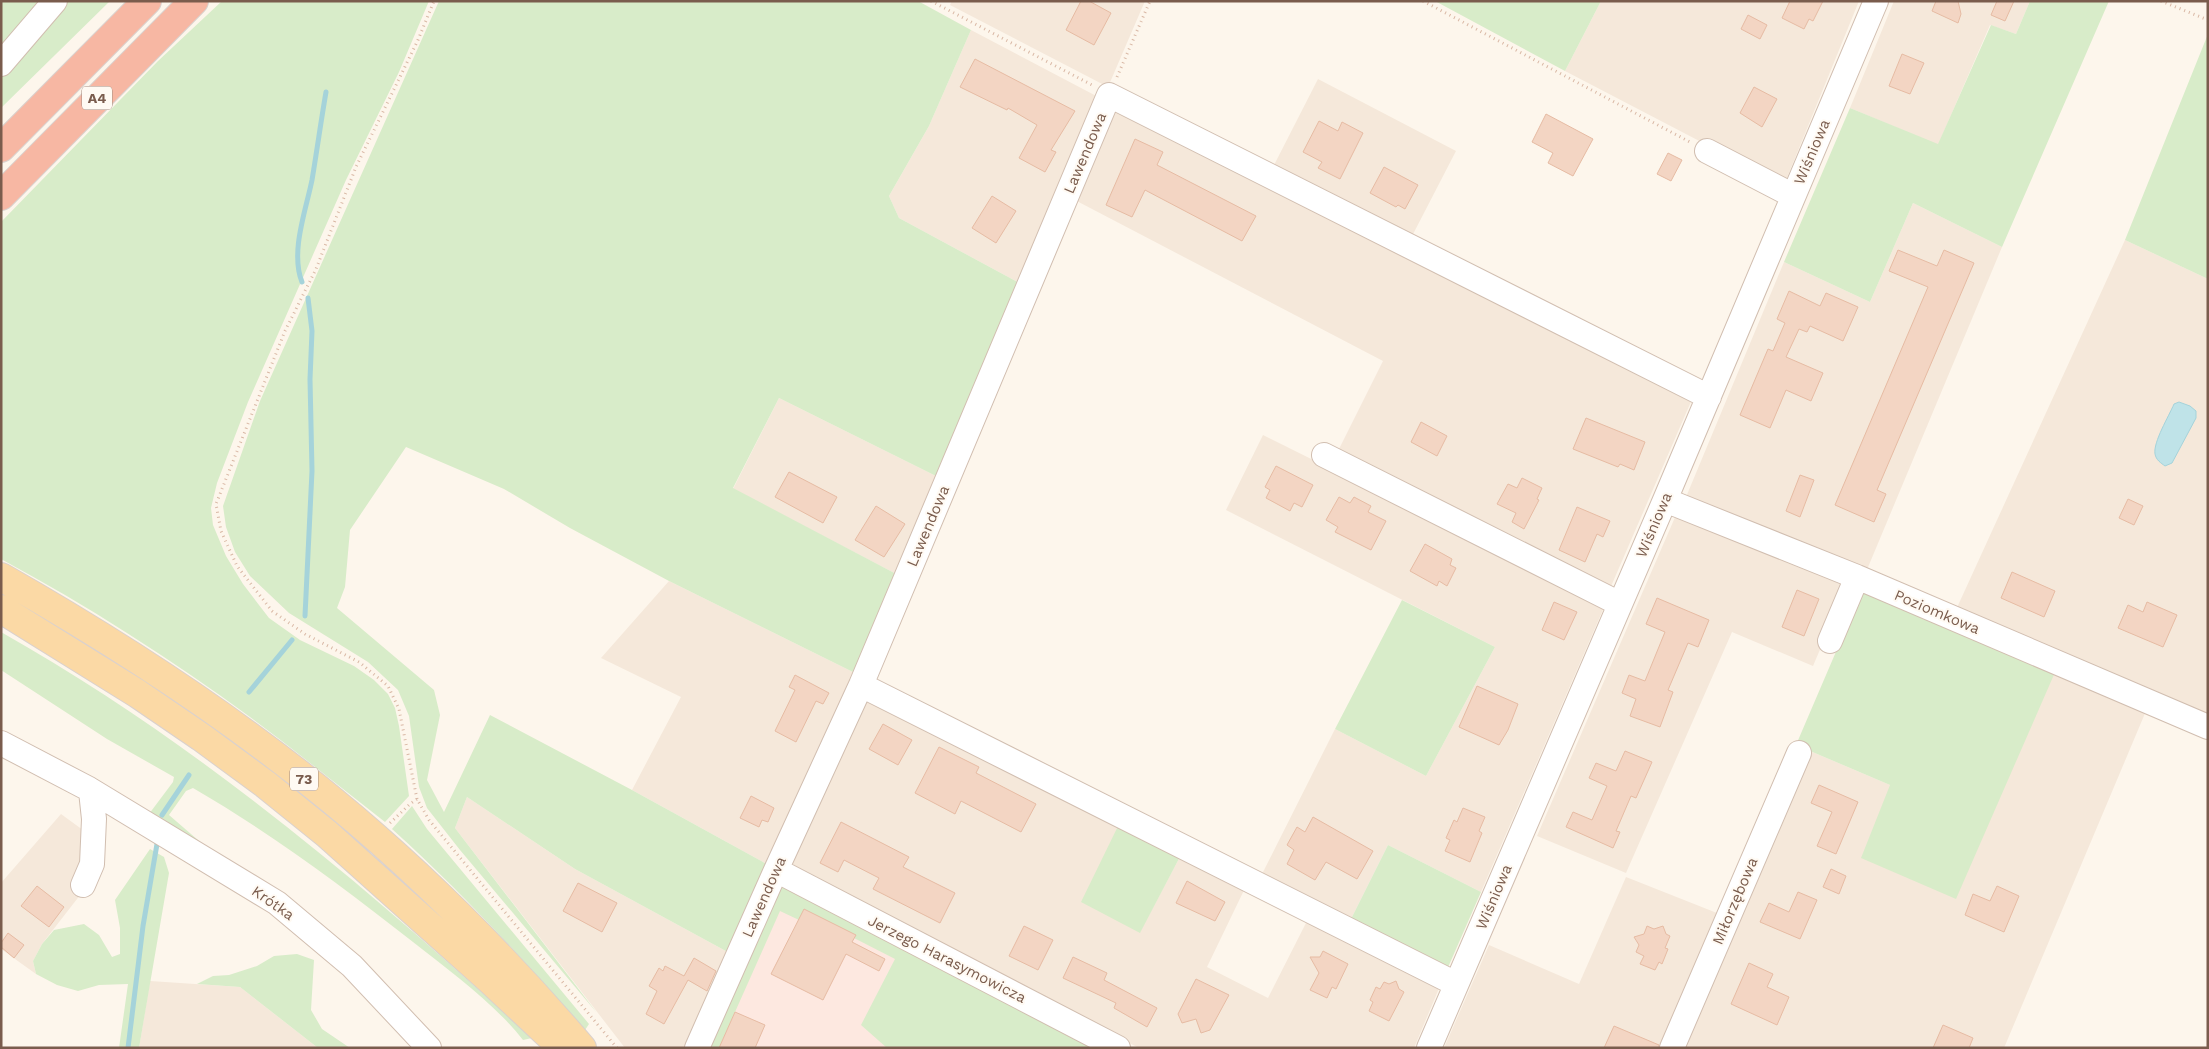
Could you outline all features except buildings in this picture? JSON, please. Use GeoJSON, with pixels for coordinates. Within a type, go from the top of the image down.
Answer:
{"type":"FeatureCollection","features":[{"type":"Feature","properties":{"kind":"highway","name":"A4"},"geometry":{"type":"LineString","coordinates":[[1,148],[147,1]]}},
{"type":"Feature","properties":{"kind":"highway","name":"A4"},"geometry":{"type":"LineString","coordinates":[[1,196],[194,1]]}},
{"type":"Feature","properties":{"kind":"main road","name":"73"},"geometry":{"type":"LineString","coordinates":[[1,577],[96,633],[205,704],[331,799],[463,919],[524,982],[582,1048]]}},
{"type":"Feature","properties":{"kind":"main road","name":"73"},"geometry":{"type":"LineString","coordinates":[[1,609],[138,694],[265,784],[327,834],[490,980],[562,1048]]}},
{"type":"Feature","properties":{"kind":"street"},"geometry":{"type":"LineString","coordinates":[[1,64],[55,1]]}},
{"type":"Feature","properties":{"kind":"street","name":"Wiśniowa"},"geometry":{"type":"LineString","coordinates":[[1429,1048],[1709,397],[1876,1]]}},
{"type":"Feature","properties":{"kind":"street"},"geometry":{"type":"LineString","coordinates":[[1109,95],[1709,397]]}},
{"type":"Feature","properties":{"kind":"street","name":"Lawendowa"},"geometry":{"type":"LineString","coordinates":[[697,1048],[860,685],[1109,95]]}},
{"type":"Feature","properties":{"kind":"street"},"geometry":{"type":"LineString","coordinates":[[1707,150],[1786,192],[1794,194]]}},
{"type":"Feature","properties":{"kind":"street"},"geometry":{"type":"LineString","coordinates":[[1324,455],[1620,604]]}},
{"type":"Feature","properties":{"kind":"street","name":"Poziomkowa"},"geometry":{"type":"LineString","coordinates":[[1665,500],[1857,577],[2208,727]]}},
{"type":"Feature","properties":{"kind":"street"},"geometry":{"type":"LineString","coordinates":[[1830,641],[1857,577]]}},
{"type":"Feature","properties":{"kind":"street"},"geometry":{"type":"LineString","coordinates":[[860,685],[1456,984]]}},
{"type":"Feature","properties":{"kind":"street","name":"Krótka"},"geometry":{"type":"LineString","coordinates":[[1,743],[91,791],[278,903],[352,966],[428,1048]]}},
{"type":"Feature","properties":{"kind":"street","name":"Miłorzębowa"},"geometry":{"type":"LineString","coordinates":[[1672,1048],[1798,753]]}},
{"type":"Feature","properties":{"kind":"street"},"geometry":{"type":"LineString","coordinates":[[83,885],[92,864],[94,819],[91,791]]}},
{"type":"Feature","properties":{"kind":"street","name":"Jerzego Harasymowicza"},"geometry":{"type":"LineString","coordinates":[[776,870],[1118,1048]]}},
{"type":"Feature","properties":{"kind":"path"},"geometry":{"type":"LineString","coordinates":[[417,800],[399,709],[388,686],[358,662],[305,634],[272,611],[237,566],[221,530],[216,504],[285,331],[316,269],[356,167],[418,40],[434,1]]}},
{"type":"Feature","properties":{"kind":"path"},"geometry":{"type":"LineString","coordinates":[[931,1],[1109,95]]}},
{"type":"Feature","properties":{"kind":"path","name":"Lawendowa"},"geometry":{"type":"LineString","coordinates":[[1109,95],[1150,1]]}},
{"type":"Feature","properties":{"kind":"path"},"geometry":{"type":"LineString","coordinates":[[1423,1],[1707,150]]}},
{"type":"Feature","properties":{"kind":"path"},"geometry":{"type":"LineString","coordinates":[[2161,1],[2208,20]]}},
{"type":"Feature","properties":{"kind":"path"},"geometry":{"type":"LineString","coordinates":[[597,1023],[617,1048]]}},
{"type":"Feature","properties":{"kind":"shaded area"},"geometry":{"type":"Polygon","coordinates":[[[952,1],[1145,1],[1108,87],[950,5],[952,1]]]}},
{"type":"Feature","properties":{"kind":"shaded area"},"geometry":{"type":"Polygon","coordinates":[[[1601,1],[1859,1],[1784,185],[1565,71],[1601,1]]]}},
{"type":"Feature","properties":{"kind":"shaded area"},"geometry":{"type":"Polygon","coordinates":[[[1894,1],[2030,1],[2016,34],[1990,25],[1938,145],[1850,108],[1894,1]]]}},
{"type":"Feature","properties":{"kind":"shaded area"},"geometry":{"type":"Polygon","coordinates":[[[971,30],[1102,99],[1023,285],[899,218],[889,196],[929,126],[971,30]]]}},
{"type":"Feature","properties":{"kind":"shaded area"},"geometry":{"type":"Polygon","coordinates":[[[1318,79],[1456,151],[1410,240],[1272,169],[1318,79]]]}},
{"type":"Feature","properties":{"kind":"shaded area"},"geometry":{"type":"Polygon","coordinates":[[[1112,104],[1693,397],[1609,591],[1339,449],[1383,361],[1071,198],[1112,104]]]}},
{"type":"Feature","properties":{"kind":"shaded area"},"geometry":{"type":"Polygon","coordinates":[[[1913,203],[2002,247],[1866,572],[1686,497],[1784,262],[1870,302],[1913,203]]]}},
{"type":"Feature","properties":{"kind":"shaded area"},"geometry":{"type":"Polygon","coordinates":[[[2125,240],[2208,279],[2208,719],[1955,612],[2125,240]]]}},
{"type":"Feature","properties":{"kind":"shaded area"},"geometry":{"type":"Polygon","coordinates":[[[779,398],[942,479],[900,576],[733,489],[779,398]]]}},
{"type":"Feature","properties":{"kind":"shaded area"},"geometry":{"type":"Polygon","coordinates":[[[1263,435],[1605,605],[1481,892],[1388,845],[1349,923],[1260,878],[1335,729],[1426,776],[1495,647],[1226,510],[1263,435]]]}},
{"type":"Feature","properties":{"kind":"shaded area"},"geometry":{"type":"Polygon","coordinates":[[[1676,515],[1839,581],[1844,593],[1813,666],[1732,632],[1626,873],[1537,836],[1676,515]]]}},
{"type":"Feature","properties":{"kind":"shaded area"},"geometry":{"type":"Polygon","coordinates":[[[669,581],[859,675],[772,867],[632,790],[681,697],[601,658],[669,581]]]}},
{"type":"Feature","properties":{"kind":"shaded area"},"geometry":{"type":"Polygon","coordinates":[[[2056,670],[2146,711],[2004,1048],[1444,1048],[1489,945],[1579,984],[1626,877],[1722,915],[1796,745],[1890,785],[2056,670]]]}},
{"type":"Feature","properties":{"kind":"shaded area"},"geometry":{"type":"Polygon","coordinates":[[[866,698],[1121,820],[1140,932],[1183,851],[1247,884],[1207,967],[1268,998],[1308,919],[1440,986],[1414,1048],[1139,1048],[800,873],[792,862],[866,698]]]}},
{"type":"Feature","properties":{"kind":"shaded area"},"geometry":{"type":"Polygon","coordinates":[[[467,797],[575,869],[735,956],[694,1048],[625,1048],[455,828],[467,797]]]}},
{"type":"Feature","properties":{"kind":"shaded area"},"geometry":{"type":"Polygon","coordinates":[[[61,814],[87,833],[84,890],[42,944],[33,961],[36,974],[1,949],[1,883],[61,814]]]}},
{"type":"Feature","properties":{"kind":"shaded area"},"geometry":{"type":"Polygon","coordinates":[[[777,881],[912,945],[971,1048],[707,1048],[777,881]]]}},
{"type":"Feature","properties":{"kind":"shaded area"},"geometry":{"type":"Polygon","coordinates":[[[150,981],[240,987],[318,1048],[139,1048],[150,981]]]}},
{"type":"Feature","properties":{"kind":"green space"},"geometry":{"type":"Polygon","coordinates":[[[1,1],[48,1],[1,55],[1,1]]]}},
{"type":"Feature","properties":{"kind":"green space"},"geometry":{"type":"Polygon","coordinates":[[[64,1],[110,1],[1,108],[1,72],[64,1]]]}},
{"type":"Feature","properties":{"kind":"green space"},"geometry":{"type":"Polygon","coordinates":[[[222,1],[429,1],[399,72],[346,180],[248,402],[217,483],[211,508],[213,525],[226,556],[243,584],[269,618],[300,640],[354,666],[374,680],[388,694],[395,708],[399,726],[409,796],[385,822],[267,730],[190,674],[97,614],[1,559],[1,222],[158,61],[222,1]]]}},
{"type":"Feature","properties":{"kind":"green space"},"geometry":{"type":"Polygon","coordinates":[[[439,1],[918,1],[971,30],[929,126],[889,196],[899,218],[1023,285],[942,479],[779,398],[733,488],[900,576],[859,675],[669,581],[570,528],[504,489],[406,447],[350,530],[345,587],[337,608],[434,690],[440,715],[427,780],[444,812],[490,715],[772,867],[735,956],[575,869],[467,797],[455,828],[597,1013],[427,808],[419,787],[409,716],[398,690],[368,662],[289,613],[250,576],[235,552],[226,527],[223,506],[260,401],[439,1]]]}},
{"type":"Feature","properties":{"kind":"green space"},"geometry":{"type":"Polygon","coordinates":[[[1435,1],[1601,1],[1565,71],[1435,1]]]}},
{"type":"Feature","properties":{"kind":"green space"},"geometry":{"type":"Polygon","coordinates":[[[2030,1],[2109,1],[2002,247],[1913,203],[1870,302],[1784,262],[1850,108],[1938,144],[1991,25],[2016,34],[2030,1]]]}},
{"type":"Feature","properties":{"kind":"green space"},"geometry":{"type":"Polygon","coordinates":[[[2208,34],[2208,279],[2125,240],[2208,34]]]}},
{"type":"Feature","properties":{"kind":"green space"},"geometry":{"type":"Polygon","coordinates":[[[1862,591],[2056,670],[1956,899],[1861,858],[1890,785],[1796,745],[1862,591]]]}},
{"type":"Feature","properties":{"kind":"green space"},"geometry":{"type":"Polygon","coordinates":[[[1402,600],[1495,647],[1426,776],[1335,729],[1402,600]]]}},
{"type":"Feature","properties":{"kind":"green space"},"geometry":{"type":"Polygon","coordinates":[[[1,632],[73,675],[143,721],[211,769],[278,820],[407,926],[532,1038],[523,1040],[471,988],[333,881],[250,823],[193,788],[186,791],[169,815],[206,847],[149,814],[173,782],[174,777],[107,739],[1,670],[1,632]]]}},
{"type":"Feature","properties":{"kind":"green space"},"geometry":{"type":"Polygon","coordinates":[[[412,806],[427,829],[589,1024],[585,1030],[491,926],[392,829],[412,806]]]}},
{"type":"Feature","properties":{"kind":"green space"},"geometry":{"type":"Polygon","coordinates":[[[1121,820],[1183,851],[1140,933],[1081,902],[1121,820]]]}},
{"type":"Feature","properties":{"kind":"green space"},"geometry":{"type":"Polygon","coordinates":[[[1388,845],[1481,892],[1446,972],[1349,923],[1388,845]]]}},
{"type":"Feature","properties":{"kind":"green space"},"geometry":{"type":"Polygon","coordinates":[[[150,849],[164,857],[169,873],[139,1048],[119,1048],[128,984],[99,985],[78,991],[57,985],[36,974],[33,961],[42,944],[54,930],[84,924],[99,935],[112,957],[120,954],[120,928],[115,900],[150,849]]]}},
{"type":"Feature","properties":{"kind":"green space"},"geometry":{"type":"Polygon","coordinates":[[[777,881],[1095,1048],[887,1048],[861,1025],[895,959],[854,938],[855,935],[804,909],[799,920],[780,911],[719,1048],[707,1048],[777,881]]]}},
{"type":"Feature","properties":{"kind":"green space"},"geometry":{"type":"Polygon","coordinates":[[[297,954],[314,960],[311,1010],[322,1029],[350,1048],[318,1048],[240,987],[197,984],[213,976],[229,975],[257,966],[274,956],[297,954]]]}},
{"type":"Feature","properties":{"kind":"water"},"geometry":{"type":"Polygon","coordinates":[[[2179,402],[2190,406],[2196,411],[2196,418],[2172,463],[2165,466],[2156,458],[2156,443],[2174,404],[2179,402]]]}},
{"type":"Feature","properties":{"kind":"waterway"},"geometry":{"type":"LineString","coordinates":[[302,282],[299,270],[298,244],[312,180],[326,92]]}},
{"type":"Feature","properties":{"kind":"waterway"},"geometry":{"type":"LineString","coordinates":[[305,616],[312,471],[310,379],[312,331],[308,298]]}},
{"type":"Feature","properties":{"kind":"waterway"},"geometry":{"type":"LineString","coordinates":[[249,692],[292,640]]}},
{"type":"Feature","properties":{"kind":"waterway"},"geometry":{"type":"LineString","coordinates":[[162,815],[189,775]]}},
{"type":"Feature","properties":{"kind":"waterway"},"geometry":{"type":"LineString","coordinates":[[128,1048],[143,926],[157,844]]}}]}
